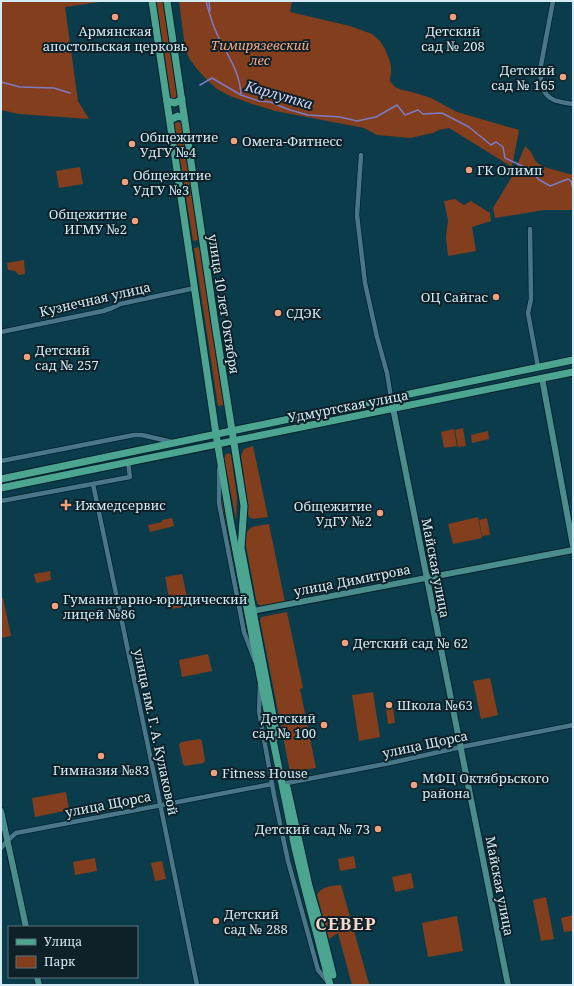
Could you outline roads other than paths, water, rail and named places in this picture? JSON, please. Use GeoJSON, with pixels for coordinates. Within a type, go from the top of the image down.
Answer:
{"type":"FeatureCollection","features":[{"type":"Feature","properties":{"kind":"main road","name":"улица 10 лет Октября"},"geometry":{"type":"LineString","coordinates":[[152,1],[217,444],[231,525],[250,611],[303,882],[330,985]]}},
{"type":"Feature","properties":{"kind":"main road","name":"улица 10 лет Октября"},"geometry":{"type":"LineString","coordinates":[[167,1],[244,506],[241,548],[260,676],[284,783],[335,985]]}},
{"type":"Feature","properties":{"kind":"main road"},"geometry":{"type":"LineString","coordinates":[[167,101],[175,103],[182,99]]}},
{"type":"Feature","properties":{"kind":"main road"},"geometry":{"type":"LineString","coordinates":[[170,120],[178,116],[184,118]]}},
{"type":"Feature","properties":{"kind":"main road","name":"Удмуртская улица"},"geometry":{"type":"LineString","coordinates":[[1,478],[573,360]]}},
{"type":"Feature","properties":{"kind":"main road","name":"Удмуртская улица"},"geometry":{"type":"LineString","coordinates":[[1,488],[573,372]]}},
{"type":"Feature","properties":{"kind":"main road"},"geometry":{"type":"LineString","coordinates":[[415,393],[413,399],[414,402],[418,404]]}},
{"type":"Feature","properties":{"kind":"street"},"geometry":{"type":"LineString","coordinates":[[553,1],[541,65],[541,84],[548,96],[555,100],[573,104]]}},
{"type":"Feature","properties":{"kind":"street","name":"Майская улица"},"geometry":{"type":"LineString","coordinates":[[361,155],[357,215],[365,283],[376,337],[394,409],[508,985]]}},
{"type":"Feature","properties":{"kind":"street"},"geometry":{"type":"LineString","coordinates":[[530,229],[531,299],[528,313],[538,367]]}},
{"type":"Feature","properties":{"kind":"street","name":"Кузнечная улица"},"geometry":{"type":"LineString","coordinates":[[1,332],[103,311],[120,304],[195,288]]}},
{"type":"Feature","properties":{"kind":"street"},"geometry":{"type":"LineString","coordinates":[[542,378],[573,546]]}},
{"type":"Feature","properties":{"kind":"street","name":"Удмуртская улица"},"geometry":{"type":"LineString","coordinates":[[1,461],[134,435],[142,435],[176,442]]}},
{"type":"Feature","properties":{"kind":"street","name":"улица 10 лет Октября"},"geometry":{"type":"LineString","coordinates":[[219,455],[219,503],[244,632],[260,676],[259,711],[288,861],[318,970],[330,985]]}},
{"type":"Feature","properties":{"kind":"street"},"geometry":{"type":"LineString","coordinates":[[1,501],[130,477],[128,462]]}},
{"type":"Feature","properties":{"kind":"street","name":"улица им. Г. А. Кулаковой"},"geometry":{"type":"LineString","coordinates":[[93,484],[161,805],[175,882],[197,985]]}},
{"type":"Feature","properties":{"kind":"street","name":"улица Димитрова"},"geometry":{"type":"LineString","coordinates":[[250,611],[573,550]]}},
{"type":"Feature","properties":{"kind":"street","name":"улица Щорса"},"geometry":{"type":"LineString","coordinates":[[284,783],[395,762],[573,724]]}},
{"type":"Feature","properties":{"kind":"street","name":"улица Щорса"},"geometry":{"type":"LineString","coordinates":[[1,849],[7,841],[16,834],[272,784]]}},
{"type":"Feature","properties":{"kind":"street"},"geometry":{"type":"LineString","coordinates":[[1,811],[26,926]]}},
{"type":"Feature","properties":{"kind":"street"},"geometry":{"type":"LineString","coordinates":[[5,834],[16,834]]}},
{"type":"Feature","properties":{"kind":"street"},"geometry":{"type":"LineString","coordinates":[[1,849],[9,852]]}},
{"type":"Feature","properties":{"kind":"waterway"},"geometry":{"type":"LineString","coordinates":[[206,1],[215,30],[236,71],[241,95]]}},
{"type":"Feature","properties":{"kind":"waterway"},"geometry":{"type":"LineString","coordinates":[[209,1],[210,11]]}},
{"type":"Feature","properties":{"kind":"waterway","name":"Карлутка"},"geometry":{"type":"LineString","coordinates":[[200,85],[212,78],[241,95],[259,101],[270,102],[308,115],[340,117],[357,121],[376,117],[397,105],[405,115],[418,110],[423,114],[442,113],[469,127],[491,145],[496,142],[503,147],[505,158],[533,171],[538,179],[550,186],[568,179],[571,181],[573,189]]}},
{"type":"Feature","properties":{"kind":"waterway","name":"Карлутка"},"geometry":{"type":"LineString","coordinates":[[1,82],[20,87],[54,88],[70,93]]}},
{"type":"Feature","properties":{"kind":"place","name":"Армянская апостольская церковь"},"geometry":{"type":"Point","coordinates":[115,17]}},
{"type":"Feature","properties":{"kind":"place","name":"Детский сад № 208"},"geometry":{"type":"Point","coordinates":[453,17]}},
{"type":"Feature","properties":{"kind":"place","name":"Детский сад № 165"},"geometry":{"type":"Point","coordinates":[563,77]}},
{"type":"Feature","properties":{"kind":"place","name":"Омега-Фитнесс"},"geometry":{"type":"Point","coordinates":[234,141]}},
{"type":"Feature","properties":{"kind":"place","name":"Общежитие УдГУ №4"},"geometry":{"type":"Point","coordinates":[132,144]}},
{"type":"Feature","properties":{"kind":"place","name":"ГК Олимп"},"geometry":{"type":"Point","coordinates":[469,170]}},
{"type":"Feature","properties":{"kind":"place","name":"Общежитие УдГУ №3"},"geometry":{"type":"Point","coordinates":[125,182]}},
{"type":"Feature","properties":{"kind":"place","name":"Общежитие ИГМУ №2"},"geometry":{"type":"Point","coordinates":[135,221]}},
{"type":"Feature","properties":{"kind":"place","name":"ОЦ Сайгас"},"geometry":{"type":"Point","coordinates":[496,297]}},
{"type":"Feature","properties":{"kind":"place","name":"СДЭК"},"geometry":{"type":"Point","coordinates":[278,313]}},
{"type":"Feature","properties":{"kind":"place","name":"Детский сад № 257"},"geometry":{"type":"Point","coordinates":[27,357]}},
{"type":"Feature","properties":{"kind":"place","name":"Ижмедсервис"},"geometry":{"type":"Point","coordinates":[66,505]}},
{"type":"Feature","properties":{"kind":"place","name":"Общежитие УдГУ №2"},"geometry":{"type":"Point","coordinates":[380,513]}},
{"type":"Feature","properties":{"kind":"place","name":"Гуманитарно-юридический лицей №86"},"geometry":{"type":"Point","coordinates":[55,606]}},
{"type":"Feature","properties":{"kind":"place","name":"Детский сад № 62"},"geometry":{"type":"Point","coordinates":[345,643]}},
{"type":"Feature","properties":{"kind":"place","name":"Школа №63"},"geometry":{"type":"Point","coordinates":[389,705]}},
{"type":"Feature","properties":{"kind":"place","name":"Детский сад № 100"},"geometry":{"type":"Point","coordinates":[324,725]}},
{"type":"Feature","properties":{"kind":"place","name":"Гимназия №83"},"geometry":{"type":"Point","coordinates":[101,756]}},
{"type":"Feature","properties":{"kind":"place","name":"Fitness House"},"geometry":{"type":"Point","coordinates":[214,773]}},
{"type":"Feature","properties":{"kind":"place","name":"МФЦ Октябрьского района"},"geometry":{"type":"Point","coordinates":[414,785]}},
{"type":"Feature","properties":{"kind":"place","name":"Детский сад № 73"},"geometry":{"type":"Point","coordinates":[378,829]}},
{"type":"Feature","properties":{"kind":"place","name":"Детский сад № 288"},"geometry":{"type":"Point","coordinates":[216,921]}},
{"type":"Feature","properties":{"kind":"district","name":"СЕВЕР"},"geometry":{"type":"Point","coordinates":[346,924]}},
{"type":"Feature","properties":{"kind":"park label","name":"Тимирязевский лес"},"geometry":{"type":"Point","coordinates":[260,52]}}]}
